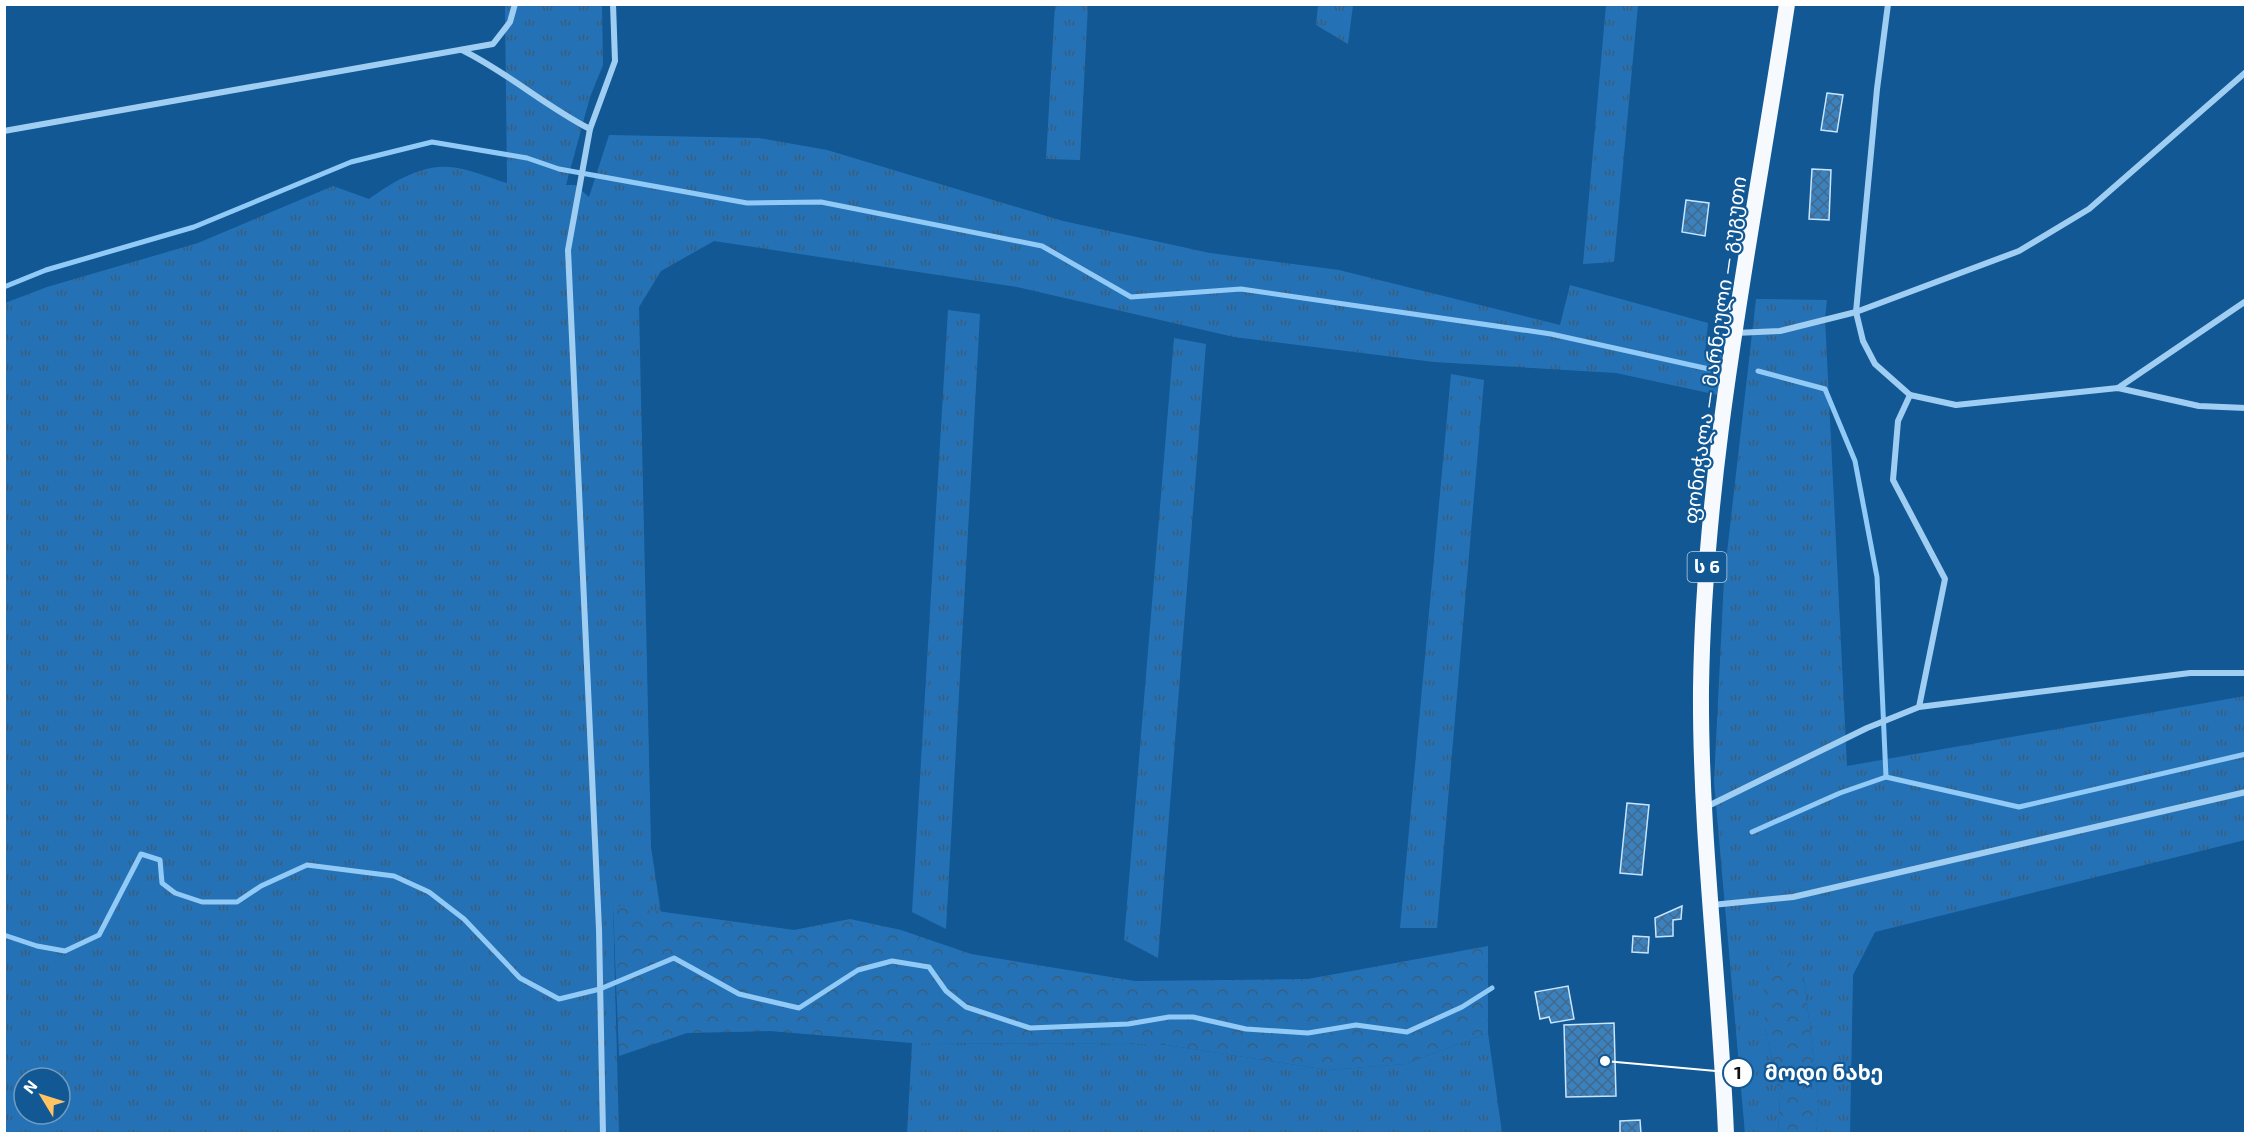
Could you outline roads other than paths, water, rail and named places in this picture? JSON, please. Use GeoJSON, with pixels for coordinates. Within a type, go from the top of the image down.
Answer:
{"type":"FeatureCollection","features":[{"type":"Feature","properties":{"kind":"highway","name":"ფონიჭალა — მარნეული — გუგუთი"},"geometry":{"type":"LineString","coordinates":[[1726,1134],[1712,905],[1703,808],[1701,687],[1710,525],[1735,333],[1787,4]]}},
{"type":"Feature","properties":{"kind":"street"},"geometry":{"type":"LineString","coordinates":[[4,131],[493,44],[510,22],[515,4]]}},
{"type":"Feature","properties":{"kind":"street"},"geometry":{"type":"LineString","coordinates":[[603,1134],[599,1030],[599,929],[568,250],[590,129],[615,61],[613,4]]}},
{"type":"Feature","properties":{"kind":"street"},"geometry":{"type":"LineString","coordinates":[[1888,4],[1877,89],[1856,312],[1863,341],[1875,364],[1910,395],[1956,405],[2118,388],[2199,406],[2246,408]]}},
{"type":"Feature","properties":{"kind":"street"},"geometry":{"type":"LineString","coordinates":[[462,49],[483,60],[558,113],[590,129]]}},
{"type":"Feature","properties":{"kind":"street"},"geometry":{"type":"LineString","coordinates":[[1735,333],[1780,331],[1856,312],[2019,251],[2089,209],[2246,72]]}},
{"type":"Feature","properties":{"kind":"street"},"geometry":{"type":"LineString","coordinates":[[2118,388],[2246,301]]}},
{"type":"Feature","properties":{"kind":"street"},"geometry":{"type":"LineString","coordinates":[[1910,395],[1898,421],[1893,480],[1945,579],[1919,707]]}},
{"type":"Feature","properties":{"kind":"street"},"geometry":{"type":"LineString","coordinates":[[1703,808],[1867,728],[1919,707],[2190,673],[2243,673]]}},
{"type":"Feature","properties":{"kind":"street"},"geometry":{"type":"LineString","coordinates":[[1712,905],[1792,897],[2246,792]]}},
{"type":"Feature","properties":{"kind":"waterway"},"geometry":{"type":"LineString","coordinates":[[4,287],[46,270],[194,227],[351,162],[432,142],[527,158],[559,169],[747,203],[821,202],[1042,246],[1131,297],[1241,289],[1551,334],[1709,369]]}},
{"type":"Feature","properties":{"kind":"waterway"},"geometry":{"type":"LineString","coordinates":[[1758,371],[1825,389],[1855,461],[1877,577],[1886,777]]}},
{"type":"Feature","properties":{"kind":"waterway"},"geometry":{"type":"LineString","coordinates":[[1752,832],[1840,793],[1886,777],[2019,807],[2246,754]]}},
{"type":"Feature","properties":{"kind":"waterway"},"geometry":{"type":"LineString","coordinates":[[4,935],[37,946],[65,951],[99,935],[141,854],[160,860],[162,883],[175,893],[202,902],[237,902],[261,886],[307,865],[394,876],[429,892],[464,919],[520,978],[559,999],[600,989],[674,958],[739,994],[799,1008],[858,970],[892,961],[929,967],[946,991],[966,1007],[1030,1028],[1128,1024],[1169,1017],[1193,1017],[1246,1029],[1308,1033],[1356,1025],[1407,1032],[1462,1007],[1492,988]]}},
{"type":"Feature","properties":{"kind":"place","name":"მოდი ნახე"},"geometry":{"type":"Point","coordinates":[1605,1061]}}]}
